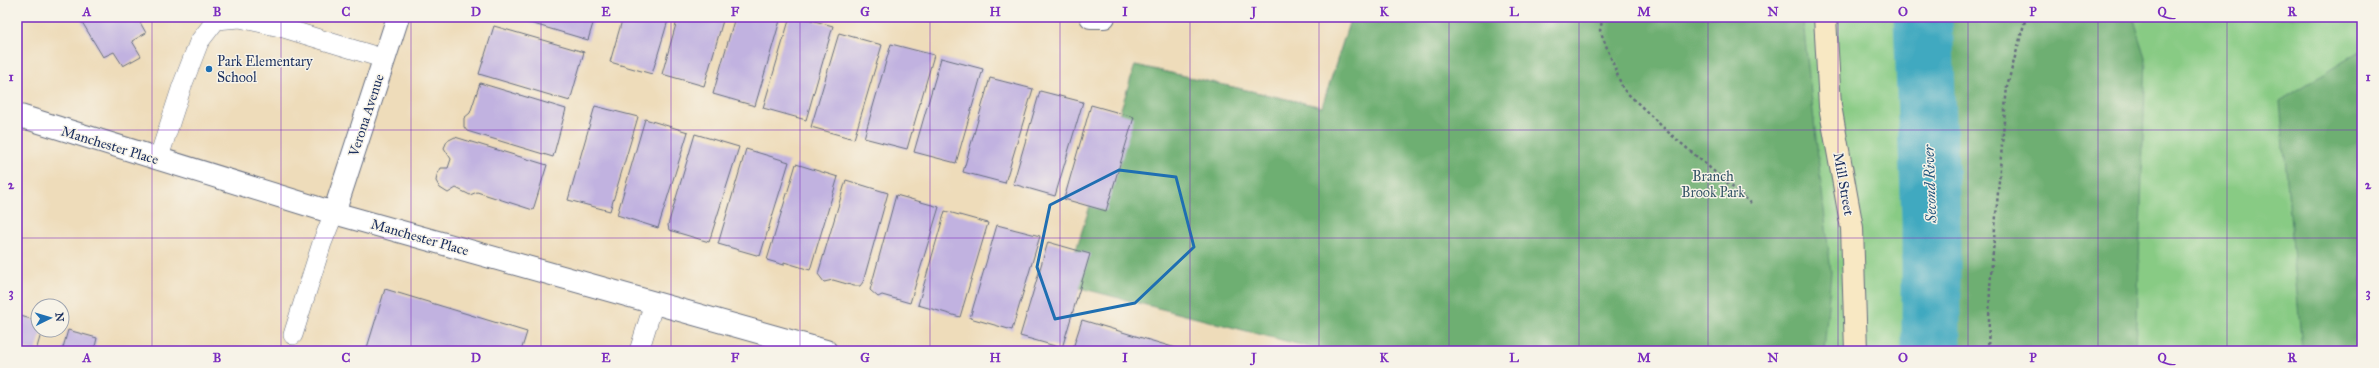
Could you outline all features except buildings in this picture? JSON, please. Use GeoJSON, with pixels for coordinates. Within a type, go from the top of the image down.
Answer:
{"type":"FeatureCollection","features":[{"type":"Feature","properties":{"kind":"street","name":"Verona Avenue"},"geometry":{"type":"LineString","coordinates":[[334,213],[398,17]]}},
{"type":"Feature","properties":{"kind":"street","name":"Mill Street"},"geometry":{"type":"LineString","coordinates":[[1825,17],[1830,106],[1852,228],[1856,351]]}},
{"type":"Feature","properties":{"kind":"street","name":"Manchester Place"},"geometry":{"type":"LineString","coordinates":[[17,116],[334,213],[826,351]]}},
{"type":"Feature","properties":{"kind":"lane"},"geometry":{"type":"LineString","coordinates":[[158,160],[182,86],[199,42],[216,20],[240,18],[280,27],[385,59]]}},
{"type":"Feature","properties":{"kind":"lane"},"geometry":{"type":"LineString","coordinates":[[293,335],[322,243],[334,213]]}},
{"type":"Feature","properties":{"kind":"lane"},"geometry":{"type":"LineString","coordinates":[[639,351],[654,303]]}},
{"type":"Feature","properties":{"kind":"path"},"geometry":{"type":"LineString","coordinates":[[1603,17],[1600,30],[1623,89],[1668,132],[1751,203]]}},
{"type":"Feature","properties":{"kind":"path"},"geometry":{"type":"LineString","coordinates":[[1988,351],[1990,287],[2007,86],[2026,17]]}},
{"type":"Feature","properties":{"kind":"highlighted area"},"geometry":{"type":"Polygon","coordinates":[[[1119,170],[1176,177],[1194,247],[1135,303],[1055,319],[1037,267],[1050,205],[1119,170]]]}},
{"type":"Feature","properties":{"kind":"green space","name":"Branch Brook Park"},"geometry":{"type":"Polygon","coordinates":[[[1351,17],[2362,17],[2362,351],[1324,351],[1135,65],[1322,107],[1351,17]]]}},
{"type":"Feature","properties":{"kind":"green space"},"geometry":{"type":"Polygon","coordinates":[[[1351,17],[1804,17],[1803,22],[1831,272],[1824,351],[1324,351],[1065,284],[1135,65],[1322,107],[1351,17]]]}},
{"type":"Feature","properties":{"kind":"green space"},"geometry":{"type":"Polygon","coordinates":[[[1923,17],[2133,17],[2146,57],[2136,351],[1931,351],[1931,221],[1923,17]]]}},
{"type":"Feature","properties":{"kind":"green space"},"geometry":{"type":"Polygon","coordinates":[[[2362,50],[2362,351],[2302,351],[2280,101],[2362,50]]]}},
{"type":"Feature","properties":{"kind":"waterway","name":"Second River"},"geometry":{"type":"LineString","coordinates":[[1923,17],[1931,221],[1931,351]]}},
{"type":"Feature","properties":{"kind":"place","name":"Park Elementary School"},"geometry":{"type":"Point","coordinates":[209,69]}}]}
